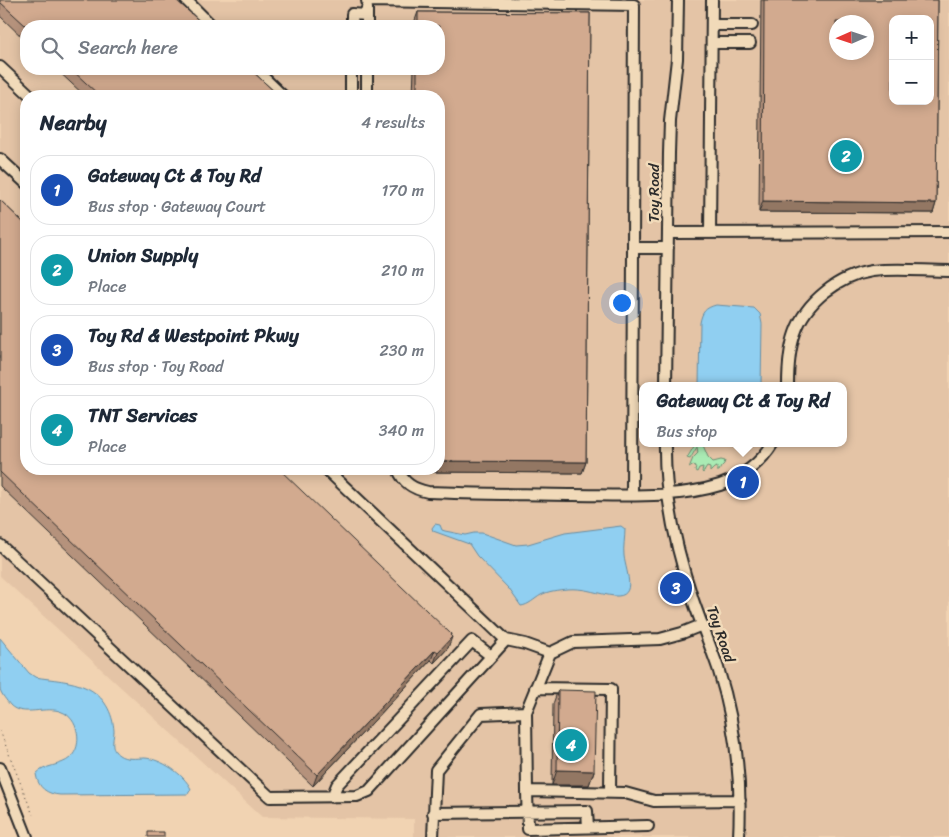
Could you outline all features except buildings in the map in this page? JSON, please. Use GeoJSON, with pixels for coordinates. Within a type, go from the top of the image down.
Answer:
{"type":"FeatureCollection","features":[{"type":"Feature","properties":{"kind":"street"},"geometry":{"type":"LineString","coordinates":[[186,0],[206,20]]}},
{"type":"Feature","properties":{"kind":"street","name":"Toy Road"},"geometry":{"type":"LineString","coordinates":[[666,382],[670,121],[677,58],[678,0]]}},
{"type":"Feature","properties":{"kind":"street"},"geometry":{"type":"LineString","coordinates":[[710,233],[712,0]]}},
{"type":"Feature","properties":{"kind":"street"},"geometry":{"type":"LineString","coordinates":[[367,20],[367,1],[634,5],[632,494]]}},
{"type":"Feature","properties":{"kind":"street"},"geometry":{"type":"LineString","coordinates":[[352,20],[352,14],[367,15]]}},
{"type":"Feature","properties":{"kind":"street"},"geometry":{"type":"LineString","coordinates":[[713,25],[752,25]]}},
{"type":"Feature","properties":{"kind":"street"},"geometry":{"type":"LineString","coordinates":[[712,43],[750,43]]}},
{"type":"Feature","properties":{"kind":"street"},"geometry":{"type":"LineString","coordinates":[[0,67],[25,90]]}},
{"type":"Feature","properties":{"kind":"street"},"geometry":{"type":"LineString","coordinates":[[261,75],[277,90]]}},
{"type":"Feature","properties":{"kind":"street"},"geometry":{"type":"LineString","coordinates":[[351,90],[352,75]]}},
{"type":"Feature","properties":{"kind":"street"},"geometry":{"type":"LineString","coordinates":[[367,75],[368,90]]}},
{"type":"Feature","properties":{"kind":"street"},"geometry":{"type":"LineString","coordinates":[[0,159],[20,177]]}},
{"type":"Feature","properties":{"kind":"street"},"geometry":{"type":"LineString","coordinates":[[668,233],[949,232]]}},
{"type":"Feature","properties":{"kind":"street"},"geometry":{"type":"LineString","coordinates":[[633,248],[668,248]]}},
{"type":"Feature","properties":{"kind":"street"},"geometry":{"type":"LineString","coordinates":[[788,382],[788,364],[796,332],[810,306],[836,284],[874,271],[949,271]]}},
{"type":"Feature","properties":{"kind":"street","name":"Toy Road"},"geometry":{"type":"LineString","coordinates":[[665,447],[667,494],[683,566],[718,668],[730,718],[740,800],[739,837]]}},
{"type":"Feature","properties":{"kind":"street"},"geometry":{"type":"LineString","coordinates":[[401,475],[405,482],[416,489],[428,492],[667,494],[705,489],[731,481],[755,465],[769,447]]}},
{"type":"Feature","properties":{"kind":"street"},"geometry":{"type":"LineString","coordinates":[[332,475],[506,640],[550,653]]}},
{"type":"Feature","properties":{"kind":"street"},"geometry":{"type":"LineString","coordinates":[[0,545],[270,797],[332,798],[357,796],[369,791],[506,640]]}},
{"type":"Feature","properties":{"kind":"street"},"geometry":{"type":"LineString","coordinates":[[648,826],[588,827],[528,833],[526,712],[550,653],[573,642],[660,639],[702,625]]}},
{"type":"Feature","properties":{"kind":"street"},"geometry":{"type":"LineString","coordinates":[[332,798],[337,785],[472,641],[491,656]]}},
{"type":"Feature","properties":{"kind":"street"},"geometry":{"type":"LineString","coordinates":[[535,688],[611,689],[610,792]]}},
{"type":"Feature","properties":{"kind":"street"},"geometry":{"type":"LineString","coordinates":[[432,837],[436,770],[481,714],[526,712]]}},
{"type":"Feature","properties":{"kind":"street"},"geometry":{"type":"LineString","coordinates":[[0,768],[27,837]]}},
{"type":"Feature","properties":{"kind":"street"},"geometry":{"type":"LineString","coordinates":[[527,791],[625,792],[654,801],[740,800]]}},
{"type":"Feature","properties":{"kind":"street"},"geometry":{"type":"LineString","coordinates":[[433,813],[587,811],[588,827]]}},
{"type":"Feature","properties":{"kind":"path"},"geometry":{"type":"LineString","coordinates":[[0,731],[34,815]]}},
{"type":"Feature","properties":{"kind":"shaded area"},"geometry":{"type":"Polygon","coordinates":[[[0,0],[949,0],[949,837],[414,837],[414,819],[262,817],[0,576],[0,0]]]}},
{"type":"Feature","properties":{"kind":"green space"},"geometry":{"type":"Polygon","coordinates":[[[694,447],[697,447],[690,459],[687,458],[694,447]]]}},
{"type":"Feature","properties":{"kind":"green space"},"geometry":{"type":"Polygon","coordinates":[[[697,447],[704,447],[708,457],[713,462],[721,460],[725,461],[724,464],[719,471],[717,471],[717,467],[710,472],[710,468],[707,467],[703,473],[703,467],[699,468],[697,472],[694,465],[689,468],[693,458],[698,453],[697,447]]]}},
{"type":"Feature","properties":{"kind":"water"},"geometry":{"type":"Polygon","coordinates":[[[716,305],[754,308],[760,314],[762,324],[761,382],[699,382],[700,323],[705,311],[716,305]]]}},
{"type":"Feature","properties":{"kind":"water"},"geometry":{"type":"Polygon","coordinates":[[[435,524],[440,525],[442,530],[445,531],[465,535],[482,533],[516,545],[528,544],[565,533],[621,526],[625,529],[624,553],[629,584],[628,590],[618,596],[578,589],[557,590],[544,594],[521,606],[509,589],[477,556],[469,544],[433,531],[432,528],[435,524]]]}},
{"type":"Feature","properties":{"kind":"water"},"geometry":{"type":"Polygon","coordinates":[[[0,638],[29,673],[35,677],[75,683],[93,691],[103,700],[110,712],[114,731],[113,744],[116,752],[125,758],[145,758],[165,764],[188,783],[191,789],[188,794],[60,795],[51,793],[41,787],[36,774],[43,769],[62,763],[70,758],[77,746],[77,732],[72,720],[62,712],[56,710],[21,711],[10,705],[0,689],[0,638]]]}},
{"type":"Feature","properties":{"kind":"place","name":"Union Supply"},"geometry":{"type":"Point","coordinates":[846,156]}},
{"type":"Feature","properties":{"kind":"place","name":"Gateway Ct & Toy Rd"},"geometry":{"type":"Point","coordinates":[743,482]}},
{"type":"Feature","properties":{"kind":"place","name":"Toy Rd & Westpoint Pkwy"},"geometry":{"type":"Point","coordinates":[676,588]}},
{"type":"Feature","properties":{"kind":"place","name":"TNT Services"},"geometry":{"type":"Point","coordinates":[571,745]}}]}
